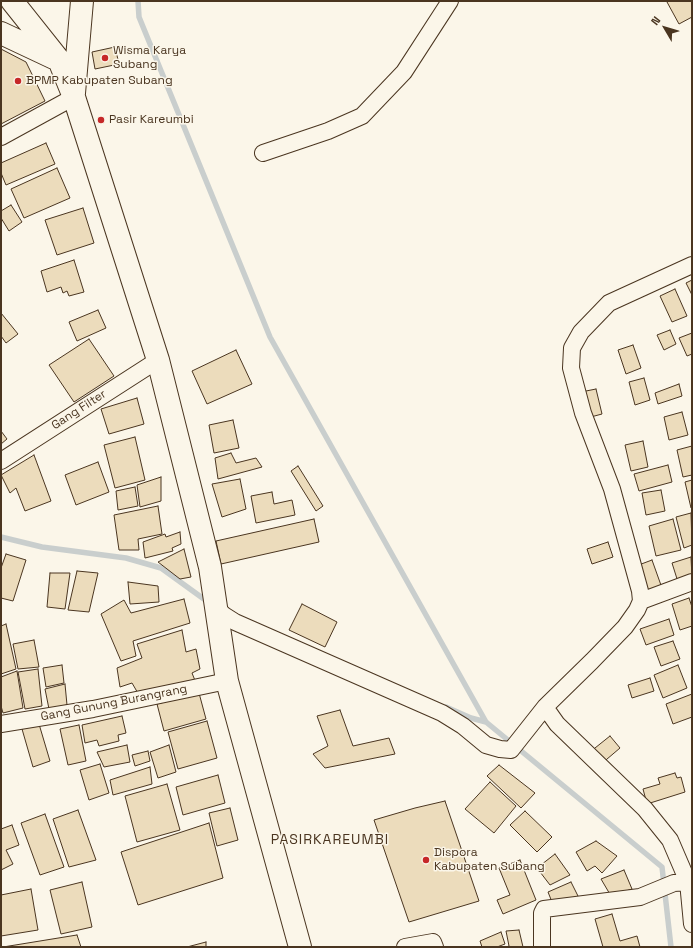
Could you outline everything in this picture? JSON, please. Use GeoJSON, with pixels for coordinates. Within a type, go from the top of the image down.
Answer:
{"type":"FeatureCollection","features":[{"type":"Feature","properties":{"kind":"main road"},"geometry":{"type":"LineString","coordinates":[[12,1],[59,60],[74,97],[158,360],[210,567],[227,682],[300,947]]}},
{"type":"Feature","properties":{"kind":"main road"},"geometry":{"type":"LineString","coordinates":[[74,97],[82,1]]}},
{"type":"Feature","properties":{"kind":"main road"},"geometry":{"type":"LineString","coordinates":[[1,33],[59,60]]}},
{"type":"Feature","properties":{"kind":"street"},"geometry":{"type":"LineString","coordinates":[[263,153],[328,131],[362,116],[404,72],[450,1]]}},
{"type":"Feature","properties":{"kind":"street"},"geometry":{"type":"LineString","coordinates":[[1,137],[74,97]]}},
{"type":"Feature","properties":{"kind":"street"},"geometry":{"type":"LineString","coordinates":[[216,608],[235,622],[442,713],[463,726],[486,745],[511,750],[541,711],[625,627],[641,602],[640,591],[612,489],[583,413],[571,368],[572,348],[582,332],[609,303],[692,265]]}},
{"type":"Feature","properties":{"kind":"street","name":"Gang Filter"},"geometry":{"type":"LineString","coordinates":[[1,461],[158,360]]}},
{"type":"Feature","properties":{"kind":"street"},"geometry":{"type":"LineString","coordinates":[[641,602],[692,582]]}},
{"type":"Feature","properties":{"kind":"street","name":"Gang Gunung Burangrang"},"geometry":{"type":"LineString","coordinates":[[1,724],[93,709],[227,682]]}},
{"type":"Feature","properties":{"kind":"street"},"geometry":{"type":"LineString","coordinates":[[541,711],[557,724],[645,809],[670,840],[692,924]]}},
{"type":"Feature","properties":{"kind":"street"},"geometry":{"type":"LineString","coordinates":[[542,947],[542,912],[544,909],[640,897],[681,883]]}},
{"type":"Feature","properties":{"kind":"street"},"geometry":{"type":"LineString","coordinates":[[405,947],[434,942],[435,947]]}},
{"type":"Feature","properties":{"kind":"building"},"geometry":{"type":"Polygon","coordinates":[[[692,1],[692,17],[679,24],[667,2],[692,1]]]}},
{"type":"Feature","properties":{"kind":"building","name":"Wisma Karya Subang"},"geometry":{"type":"Polygon","coordinates":[[[115,47],[119,64],[95,69],[92,52],[115,47]]]}},
{"type":"Feature","properties":{"kind":"building","name":"BPMP Kabupaten Subang"},"geometry":{"type":"Polygon","coordinates":[[[1,49],[26,62],[45,101],[1,124],[1,49]]]}},
{"type":"Feature","properties":{"kind":"building"},"geometry":{"type":"Polygon","coordinates":[[[46,143],[55,164],[6,185],[1,173],[1,163],[46,143]]]}},
{"type":"Feature","properties":{"kind":"building"},"geometry":{"type":"Polygon","coordinates":[[[57,168],[70,198],[24,218],[11,189],[57,168]]]}},
{"type":"Feature","properties":{"kind":"building"},"geometry":{"type":"Polygon","coordinates":[[[11,205],[22,222],[9,231],[1,218],[1,211],[11,205]]]}},
{"type":"Feature","properties":{"kind":"building"},"geometry":{"type":"Polygon","coordinates":[[[83,208],[94,243],[57,255],[45,220],[83,208]]]}},
{"type":"Feature","properties":{"kind":"building"},"geometry":{"type":"Polygon","coordinates":[[[74,260],[84,292],[69,296],[67,291],[63,293],[61,287],[47,292],[41,271],[74,260]]]}},
{"type":"Feature","properties":{"kind":"building"},"geometry":{"type":"Polygon","coordinates":[[[692,280],[692,295],[686,283],[692,280]]]}},
{"type":"Feature","properties":{"kind":"building"},"geometry":{"type":"Polygon","coordinates":[[[675,289],[687,316],[672,322],[660,296],[675,289]]]}},
{"type":"Feature","properties":{"kind":"building"},"geometry":{"type":"Polygon","coordinates":[[[98,310],[106,328],[77,341],[69,322],[98,310]]]}},
{"type":"Feature","properties":{"kind":"building"},"geometry":{"type":"Polygon","coordinates":[[[1,313],[18,334],[6,343],[1,336],[1,313]]]}},
{"type":"Feature","properties":{"kind":"building"},"geometry":{"type":"Polygon","coordinates":[[[670,330],[676,344],[664,350],[657,335],[670,330]]]}},
{"type":"Feature","properties":{"kind":"building"},"geometry":{"type":"Polygon","coordinates":[[[692,333],[692,354],[687,356],[679,338],[692,333]]]}},
{"type":"Feature","properties":{"kind":"building"},"geometry":{"type":"Polygon","coordinates":[[[89,339],[114,376],[74,402],[49,365],[89,339]]]}},
{"type":"Feature","properties":{"kind":"building"},"geometry":{"type":"Polygon","coordinates":[[[633,345],[641,368],[626,374],[618,350],[633,345]]]}},
{"type":"Feature","properties":{"kind":"building"},"geometry":{"type":"Polygon","coordinates":[[[236,350],[252,384],[207,404],[192,371],[236,350]]]}},
{"type":"Feature","properties":{"kind":"building"},"geometry":{"type":"Polygon","coordinates":[[[644,378],[650,400],[635,405],[629,382],[644,378]]]}},
{"type":"Feature","properties":{"kind":"building"},"geometry":{"type":"Polygon","coordinates":[[[679,384],[682,396],[658,404],[655,393],[679,384]]]}},
{"type":"Feature","properties":{"kind":"building"},"geometry":{"type":"Polygon","coordinates":[[[596,389],[602,414],[587,418],[581,392],[596,389]]]}},
{"type":"Feature","properties":{"kind":"building"},"geometry":{"type":"Polygon","coordinates":[[[137,398],[144,424],[109,434],[101,409],[137,398]]]}},
{"type":"Feature","properties":{"kind":"building"},"geometry":{"type":"Polygon","coordinates":[[[682,412],[688,435],[669,440],[664,417],[682,412]]]}},
{"type":"Feature","properties":{"kind":"building"},"geometry":{"type":"Polygon","coordinates":[[[233,420],[239,448],[214,453],[209,425],[233,420]]]}},
{"type":"Feature","properties":{"kind":"building"},"geometry":{"type":"Polygon","coordinates":[[[1,431],[7,439],[1,444],[1,431]]]}},
{"type":"Feature","properties":{"kind":"building"},"geometry":{"type":"Polygon","coordinates":[[[135,437],[145,480],[115,488],[104,445],[135,437]]]}},
{"type":"Feature","properties":{"kind":"building"},"geometry":{"type":"Polygon","coordinates":[[[643,441],[648,467],[631,471],[625,445],[643,441]]]}},
{"type":"Feature","properties":{"kind":"building"},"geometry":{"type":"Polygon","coordinates":[[[692,446],[692,475],[683,477],[677,450],[692,446]]]}},
{"type":"Feature","properties":{"kind":"building"},"geometry":{"type":"Polygon","coordinates":[[[231,453],[236,463],[256,458],[262,467],[218,479],[215,458],[231,453]]]}},
{"type":"Feature","properties":{"kind":"building"},"geometry":{"type":"Polygon","coordinates":[[[34,455],[51,501],[25,511],[16,488],[10,493],[1,475],[34,455]]]}},
{"type":"Feature","properties":{"kind":"building"},"geometry":{"type":"Polygon","coordinates":[[[98,462],[109,492],[76,505],[65,475],[98,462]]]}},
{"type":"Feature","properties":{"kind":"building"},"geometry":{"type":"Polygon","coordinates":[[[668,465],[672,482],[639,491],[634,474],[668,465]]]}},
{"type":"Feature","properties":{"kind":"building"},"geometry":{"type":"Polygon","coordinates":[[[298,466],[323,506],[316,511],[291,471],[298,466]]]}},
{"type":"Feature","properties":{"kind":"building"},"geometry":{"type":"Polygon","coordinates":[[[161,477],[161,501],[140,507],[137,485],[161,477]]]}},
{"type":"Feature","properties":{"kind":"building"},"geometry":{"type":"Polygon","coordinates":[[[240,479],[246,509],[222,517],[212,484],[240,479]]]}},
{"type":"Feature","properties":{"kind":"building"},"geometry":{"type":"Polygon","coordinates":[[[692,480],[692,508],[691,508],[685,482],[692,480]]]}},
{"type":"Feature","properties":{"kind":"building"},"geometry":{"type":"Polygon","coordinates":[[[135,487],[138,506],[118,510],[116,491],[135,487]]]}},
{"type":"Feature","properties":{"kind":"building"},"geometry":{"type":"Polygon","coordinates":[[[661,490],[665,511],[646,515],[642,493],[661,490]]]}},
{"type":"Feature","properties":{"kind":"building"},"geometry":{"type":"Polygon","coordinates":[[[272,492],[274,504],[292,500],[295,515],[256,523],[251,496],[272,492]]]}},
{"type":"Feature","properties":{"kind":"building"},"geometry":{"type":"Polygon","coordinates":[[[158,506],[162,534],[138,539],[139,550],[119,550],[114,515],[158,506]]]}},
{"type":"Feature","properties":{"kind":"building"},"geometry":{"type":"Polygon","coordinates":[[[691,513],[692,545],[684,548],[676,517],[691,513]]]}},
{"type":"Feature","properties":{"kind":"building"},"geometry":{"type":"Polygon","coordinates":[[[314,519],[319,542],[221,564],[216,541],[314,519]]]}},
{"type":"Feature","properties":{"kind":"building"},"geometry":{"type":"Polygon","coordinates":[[[673,519],[681,550],[656,556],[649,526],[673,519]]]}},
{"type":"Feature","properties":{"kind":"building"},"geometry":{"type":"Polygon","coordinates":[[[180,532],[181,544],[172,548],[173,551],[145,558],[143,542],[165,534],[166,537],[180,532]]]}},
{"type":"Feature","properties":{"kind":"building"},"geometry":{"type":"Polygon","coordinates":[[[608,542],[613,557],[592,564],[587,549],[608,542]]]}},
{"type":"Feature","properties":{"kind":"building"},"geometry":{"type":"Polygon","coordinates":[[[184,549],[191,577],[180,579],[158,562],[184,549]]]}},
{"type":"Feature","properties":{"kind":"building"},"geometry":{"type":"Polygon","coordinates":[[[6,554],[26,560],[13,601],[1,598],[1,568],[6,554]]]}},
{"type":"Feature","properties":{"kind":"building"},"geometry":{"type":"Polygon","coordinates":[[[691,557],[692,578],[678,582],[672,563],[691,557]]]}},
{"type":"Feature","properties":{"kind":"building"},"geometry":{"type":"Polygon","coordinates":[[[652,560],[662,588],[645,594],[636,566],[652,560]]]}},
{"type":"Feature","properties":{"kind":"building"},"geometry":{"type":"Polygon","coordinates":[[[77,571],[98,573],[89,612],[68,610],[77,571]]]}},
{"type":"Feature","properties":{"kind":"building"},"geometry":{"type":"Polygon","coordinates":[[[50,573],[70,573],[65,609],[47,607],[50,573]]]}},
{"type":"Feature","properties":{"kind":"building"},"geometry":{"type":"Polygon","coordinates":[[[128,582],[158,586],[159,602],[130,604],[128,582]]]}},
{"type":"Feature","properties":{"kind":"building"},"geometry":{"type":"Polygon","coordinates":[[[689,598],[692,607],[692,626],[680,630],[672,604],[689,598]]]}},
{"type":"Feature","properties":{"kind":"building"},"geometry":{"type":"Polygon","coordinates":[[[184,599],[190,623],[133,641],[136,656],[121,661],[101,614],[124,600],[131,613],[184,599]]]}},
{"type":"Feature","properties":{"kind":"building"},"geometry":{"type":"Polygon","coordinates":[[[302,604],[337,622],[325,647],[289,630],[302,604]]]}},
{"type":"Feature","properties":{"kind":"building"},"geometry":{"type":"Polygon","coordinates":[[[669,619],[674,635],[646,645],[640,629],[669,619]]]}},
{"type":"Feature","properties":{"kind":"building"},"geometry":{"type":"Polygon","coordinates":[[[6,624],[16,669],[1,674],[1,626],[6,624]]]}},
{"type":"Feature","properties":{"kind":"building"},"geometry":{"type":"Polygon","coordinates":[[[182,630],[186,652],[196,649],[200,669],[192,673],[196,683],[139,695],[132,683],[120,687],[117,668],[142,658],[137,644],[182,630]]]}},
{"type":"Feature","properties":{"kind":"building"},"geometry":{"type":"Polygon","coordinates":[[[34,640],[39,667],[18,669],[13,644],[34,640]]]}},
{"type":"Feature","properties":{"kind":"building"},"geometry":{"type":"Polygon","coordinates":[[[673,641],[680,659],[661,666],[654,647],[673,641]]]}},
{"type":"Feature","properties":{"kind":"building"},"geometry":{"type":"Polygon","coordinates":[[[62,665],[64,683],[46,687],[43,668],[62,665]]]}},
{"type":"Feature","properties":{"kind":"building"},"geometry":{"type":"Polygon","coordinates":[[[678,665],[687,688],[663,698],[654,675],[678,665]]]}},
{"type":"Feature","properties":{"kind":"building"},"geometry":{"type":"Polygon","coordinates":[[[38,669],[42,706],[25,709],[18,672],[38,669]]]}},
{"type":"Feature","properties":{"kind":"building"},"geometry":{"type":"Polygon","coordinates":[[[17,671],[23,708],[3,713],[1,706],[1,677],[17,671]]]}},
{"type":"Feature","properties":{"kind":"building"},"geometry":{"type":"Polygon","coordinates":[[[650,678],[654,691],[632,698],[628,685],[650,678]]]}},
{"type":"Feature","properties":{"kind":"building"},"geometry":{"type":"Polygon","coordinates":[[[65,684],[67,705],[49,709],[45,689],[65,684]]]}},
{"type":"Feature","properties":{"kind":"building"},"geometry":{"type":"Polygon","coordinates":[[[199,693],[206,719],[164,731],[157,704],[199,693]]]}},
{"type":"Feature","properties":{"kind":"building"},"geometry":{"type":"Polygon","coordinates":[[[692,694],[692,717],[673,724],[666,704],[692,694]]]}},
{"type":"Feature","properties":{"kind":"building"},"geometry":{"type":"Polygon","coordinates":[[[340,710],[353,746],[389,738],[395,754],[325,768],[313,754],[328,746],[317,716],[340,710]]]}},
{"type":"Feature","properties":{"kind":"building"},"geometry":{"type":"Polygon","coordinates":[[[122,716],[126,733],[118,735],[119,741],[99,746],[97,740],[85,743],[82,725],[122,716]]]}},
{"type":"Feature","properties":{"kind":"building"},"geometry":{"type":"Polygon","coordinates":[[[207,721],[217,758],[178,769],[168,732],[207,721]]]}},
{"type":"Feature","properties":{"kind":"building"},"geometry":{"type":"Polygon","coordinates":[[[39,724],[50,761],[33,767],[22,729],[39,724]]]}},
{"type":"Feature","properties":{"kind":"building"},"geometry":{"type":"Polygon","coordinates":[[[79,725],[86,761],[68,765],[60,729],[79,725]]]}},
{"type":"Feature","properties":{"kind":"building"},"geometry":{"type":"Polygon","coordinates":[[[610,736],[620,748],[600,765],[590,752],[610,736]]]}},
{"type":"Feature","properties":{"kind":"building"},"geometry":{"type":"Polygon","coordinates":[[[127,745],[130,762],[104,767],[97,752],[127,745]]]}},
{"type":"Feature","properties":{"kind":"building"},"geometry":{"type":"Polygon","coordinates":[[[169,745],[176,772],[158,778],[150,752],[169,745]]]}},
{"type":"Feature","properties":{"kind":"building"},"geometry":{"type":"Polygon","coordinates":[[[148,751],[150,761],[135,766],[132,755],[148,751]]]}},
{"type":"Feature","properties":{"kind":"building"},"geometry":{"type":"Polygon","coordinates":[[[100,764],[109,793],[89,800],[80,770],[100,764]]]}},
{"type":"Feature","properties":{"kind":"building"},"geometry":{"type":"Polygon","coordinates":[[[499,765],[535,793],[521,808],[487,776],[499,765]]]}},
{"type":"Feature","properties":{"kind":"building"},"geometry":{"type":"Polygon","coordinates":[[[150,767],[152,784],[113,795],[110,780],[150,767]]]}},
{"type":"Feature","properties":{"kind":"building"},"geometry":{"type":"Polygon","coordinates":[[[675,773],[677,778],[681,777],[685,792],[647,804],[643,789],[660,784],[658,778],[675,773]]]}},
{"type":"Feature","properties":{"kind":"building"},"geometry":{"type":"Polygon","coordinates":[[[218,775],[225,803],[183,815],[176,787],[218,775]]]}},
{"type":"Feature","properties":{"kind":"building"},"geometry":{"type":"Polygon","coordinates":[[[490,782],[516,806],[494,833],[465,809],[490,782]]]}},
{"type":"Feature","properties":{"kind":"building"},"geometry":{"type":"Polygon","coordinates":[[[167,784],[180,830],[137,842],[125,796],[167,784]]]}},
{"type":"Feature","properties":{"kind":"building","name":"Dispora Kabupaten Subang"},"geometry":{"type":"Polygon","coordinates":[[[445,801],[479,901],[409,922],[374,820],[445,801]]]}},
{"type":"Feature","properties":{"kind":"building"},"geometry":{"type":"Polygon","coordinates":[[[230,808],[238,840],[217,846],[209,813],[230,808]]]}},
{"type":"Feature","properties":{"kind":"building"},"geometry":{"type":"Polygon","coordinates":[[[78,810],[96,860],[69,867],[53,819],[78,810]]]}},
{"type":"Feature","properties":{"kind":"building"},"geometry":{"type":"Polygon","coordinates":[[[525,811],[552,837],[537,852],[510,825],[525,811]]]}},
{"type":"Feature","properties":{"kind":"building"},"geometry":{"type":"Polygon","coordinates":[[[45,814],[64,867],[40,875],[21,823],[45,814]]]}},
{"type":"Feature","properties":{"kind":"building"},"geometry":{"type":"Polygon","coordinates":[[[209,823],[223,878],[138,905],[121,852],[209,823]]]}},
{"type":"Feature","properties":{"kind":"building"},"geometry":{"type":"Polygon","coordinates":[[[12,825],[19,845],[6,850],[13,864],[1,870],[1,829],[12,825]]]}},
{"type":"Feature","properties":{"kind":"building"},"geometry":{"type":"Polygon","coordinates":[[[596,841],[617,856],[602,873],[595,866],[587,871],[576,852],[596,841]]]}},
{"type":"Feature","properties":{"kind":"building"},"geometry":{"type":"Polygon","coordinates":[[[555,854],[570,875],[550,885],[537,868],[555,854]]]}},
{"type":"Feature","properties":{"kind":"building"},"geometry":{"type":"Polygon","coordinates":[[[520,860],[536,900],[503,914],[497,900],[510,895],[499,868],[520,860]]]}},
{"type":"Feature","properties":{"kind":"building"},"geometry":{"type":"Polygon","coordinates":[[[624,870],[632,889],[611,896],[601,879],[624,870]]]}},
{"type":"Feature","properties":{"kind":"building"},"geometry":{"type":"Polygon","coordinates":[[[82,882],[92,927],[61,934],[50,890],[82,882]]]}},
{"type":"Feature","properties":{"kind":"building"},"geometry":{"type":"Polygon","coordinates":[[[571,882],[578,896],[554,907],[548,892],[571,882]]]}},
{"type":"Feature","properties":{"kind":"building"},"geometry":{"type":"Polygon","coordinates":[[[31,889],[38,930],[1,936],[1,895],[31,889]]]}},
{"type":"Feature","properties":{"kind":"building"},"geometry":{"type":"Polygon","coordinates":[[[612,914],[620,941],[637,936],[640,947],[603,947],[595,919],[612,914]]]}},
{"type":"Feature","properties":{"kind":"building"},"geometry":{"type":"Polygon","coordinates":[[[519,930],[523,947],[507,947],[509,946],[506,931],[519,930]]]}},
{"type":"Feature","properties":{"kind":"building"},"geometry":{"type":"Polygon","coordinates":[[[501,932],[505,944],[497,947],[482,947],[480,941],[501,932]]]}},
{"type":"Feature","properties":{"kind":"building"},"geometry":{"type":"Polygon","coordinates":[[[77,935],[81,947],[3,947],[77,935]]]}},
{"type":"Feature","properties":{"kind":"building"},"geometry":{"type":"Polygon","coordinates":[[[206,942],[206,947],[187,947],[206,942]]]}},
{"type":"Feature","properties":{"kind":"waterway"},"geometry":{"type":"LineString","coordinates":[[138,1],[139,17],[270,337],[486,722],[662,867],[671,947]]}},
{"type":"Feature","properties":{"kind":"waterway"},"geometry":{"type":"LineString","coordinates":[[1,537],[42,547],[126,558],[161,568],[208,602]]}},
{"type":"Feature","properties":{"kind":"waterway"},"geometry":{"type":"LineString","coordinates":[[446,707],[471,718],[486,722]]}},
{"type":"Feature","properties":{"kind":"place","name":"Wisma Karya Subang"},"geometry":{"type":"Point","coordinates":[105,58]}},
{"type":"Feature","properties":{"kind":"place","name":"BPMP Kabupaten Subang"},"geometry":{"type":"Point","coordinates":[18,81]}},
{"type":"Feature","properties":{"kind":"place","name":"Pasir Kareumbi"},"geometry":{"type":"Point","coordinates":[101,120]}},
{"type":"Feature","properties":{"kind":"place","name":"Dispora Kabupaten Subang"},"geometry":{"type":"Point","coordinates":[426,860]}},
{"type":"Feature","properties":{"kind":"district","name":"PASIRKAREUMBI"},"geometry":{"type":"Point","coordinates":[330,840]}}]}
